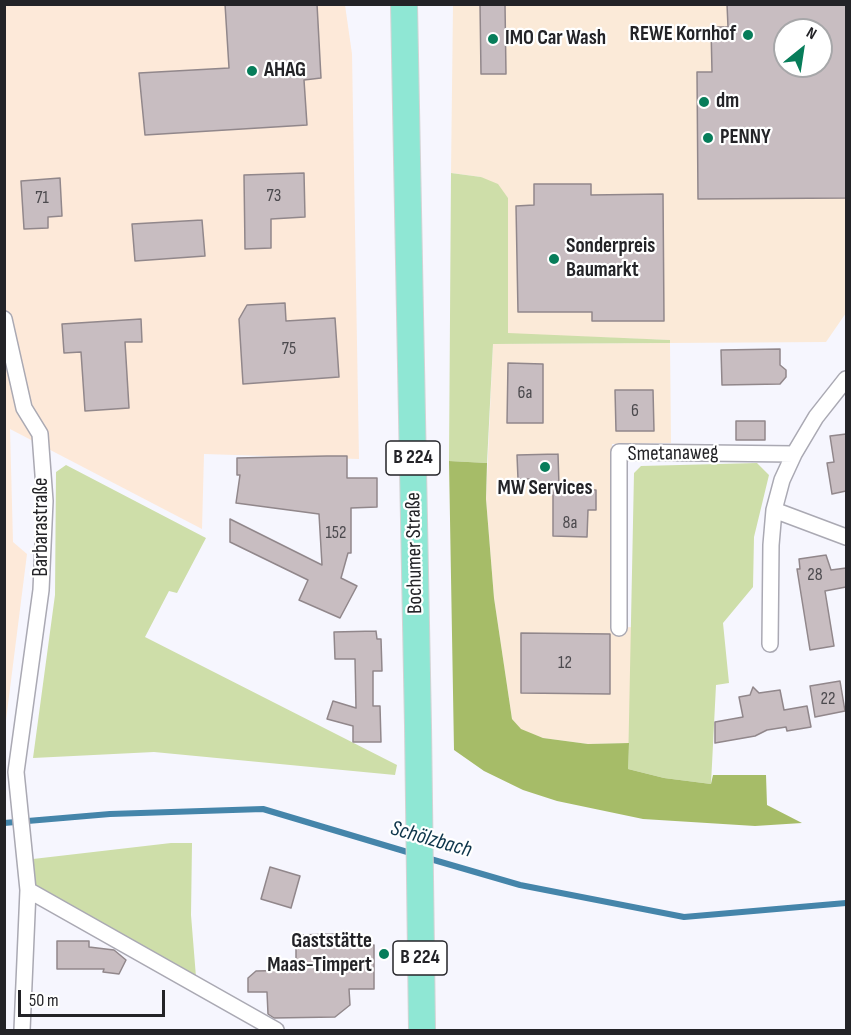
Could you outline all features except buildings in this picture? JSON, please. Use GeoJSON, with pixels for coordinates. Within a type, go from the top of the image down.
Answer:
{"type":"FeatureCollection","features":[{"type":"Feature","properties":{"kind":"main road","name":"Bochumer Straße"},"geometry":{"type":"LineString","coordinates":[[404,4],[422,1030]]}},
{"type":"Feature","properties":{"kind":"street","name":"Barbarastraße"},"geometry":{"type":"LineString","coordinates":[[4,319],[24,408],[40,434],[45,501],[41,590],[12,742],[28,890],[22,1030]]}},
{"type":"Feature","properties":{"kind":"street"},"geometry":{"type":"LineString","coordinates":[[770,644],[771,545],[774,510],[782,480],[816,417],[846,380]]}},
{"type":"Feature","properties":{"kind":"street","name":"Smetanaweg"},"geometry":{"type":"LineString","coordinates":[[619,628],[619,452],[794,454]]}},
{"type":"Feature","properties":{"kind":"street"},"geometry":{"type":"LineString","coordinates":[[774,510],[846,537]]}},
{"type":"Feature","properties":{"kind":"street"},"geometry":{"type":"LineString","coordinates":[[28,890],[276,1030]]}},
{"type":"Feature","properties":{"kind":"shaded area"},"geometry":{"type":"Polygon","coordinates":[[[5,5],[345,5],[352,54],[359,459],[204,454],[202,529],[10,429],[13,542],[27,554],[5,728],[5,5]]]}},
{"type":"Feature","properties":{"kind":"shaded area"},"geometry":{"type":"Polygon","coordinates":[[[453,5],[846,5],[846,313],[826,342],[670,343],[671,443],[612,444],[612,628],[632,627],[629,743],[588,744],[543,738],[521,730],[512,719],[494,598],[486,499],[493,344],[669,343],[669,340],[508,334],[508,198],[481,177],[451,173],[453,5]]]}},
{"type":"Feature","properties":{"kind":"green space"},"geometry":{"type":"Polygon","coordinates":[[[451,173],[481,177],[498,184],[508,198],[508,333],[670,340],[670,343],[493,344],[487,463],[449,461],[451,173]]]}},
{"type":"Feature","properties":{"kind":"green space"},"geometry":{"type":"Polygon","coordinates":[[[449,461],[487,463],[486,499],[494,598],[512,719],[521,729],[543,738],[588,744],[629,743],[628,769],[664,778],[711,784],[713,775],[766,775],[767,805],[802,823],[755,826],[643,819],[557,801],[523,790],[484,771],[454,750],[449,461]]]}},
{"type":"Feature","properties":{"kind":"green space"},"geometry":{"type":"Polygon","coordinates":[[[757,463],[769,475],[754,537],[753,587],[723,623],[729,683],[716,685],[711,784],[664,778],[628,769],[634,473],[641,466],[757,463]]]}},
{"type":"Feature","properties":{"kind":"green space"},"geometry":{"type":"Polygon","coordinates":[[[66,465],[206,538],[177,593],[169,591],[145,637],[397,765],[395,775],[154,752],[33,758],[55,595],[56,472],[66,465]]]}},
{"type":"Feature","properties":{"kind":"green space"},"geometry":{"type":"Polygon","coordinates":[[[171,843],[192,843],[191,915],[196,977],[36,887],[33,859],[171,843]]]}},
{"type":"Feature","properties":{"kind":"waterway","name":"Schölzbach"},"geometry":{"type":"LineString","coordinates":[[4,823],[110,814],[263,809],[414,854]]}},
{"type":"Feature","properties":{"kind":"waterway","name":"Schölzbach"},"geometry":{"type":"LineString","coordinates":[[427,858],[520,885],[684,917],[846,903]]}},
{"type":"Feature","properties":{"kind":"place","name":"REWE Kornhof"},"geometry":{"type":"Point","coordinates":[748,35]}},
{"type":"Feature","properties":{"kind":"place","name":"IMO Car Wash"},"geometry":{"type":"Point","coordinates":[493,39]}},
{"type":"Feature","properties":{"kind":"place","name":"AHAG"},"geometry":{"type":"Point","coordinates":[252,71]}},
{"type":"Feature","properties":{"kind":"place","name":"dm"},"geometry":{"type":"Point","coordinates":[704,102]}},
{"type":"Feature","properties":{"kind":"place","name":"PENNY"},"geometry":{"type":"Point","coordinates":[708,138]}},
{"type":"Feature","properties":{"kind":"place","name":"Sonderpreis Baumarkt"},"geometry":{"type":"Point","coordinates":[554,259]}},
{"type":"Feature","properties":{"kind":"place","name":"MW Services"},"geometry":{"type":"Point","coordinates":[545,467]}},
{"type":"Feature","properties":{"kind":"place","name":"Gaststätte Maas-Timpert"},"geometry":{"type":"Point","coordinates":[384,954]}}]}
